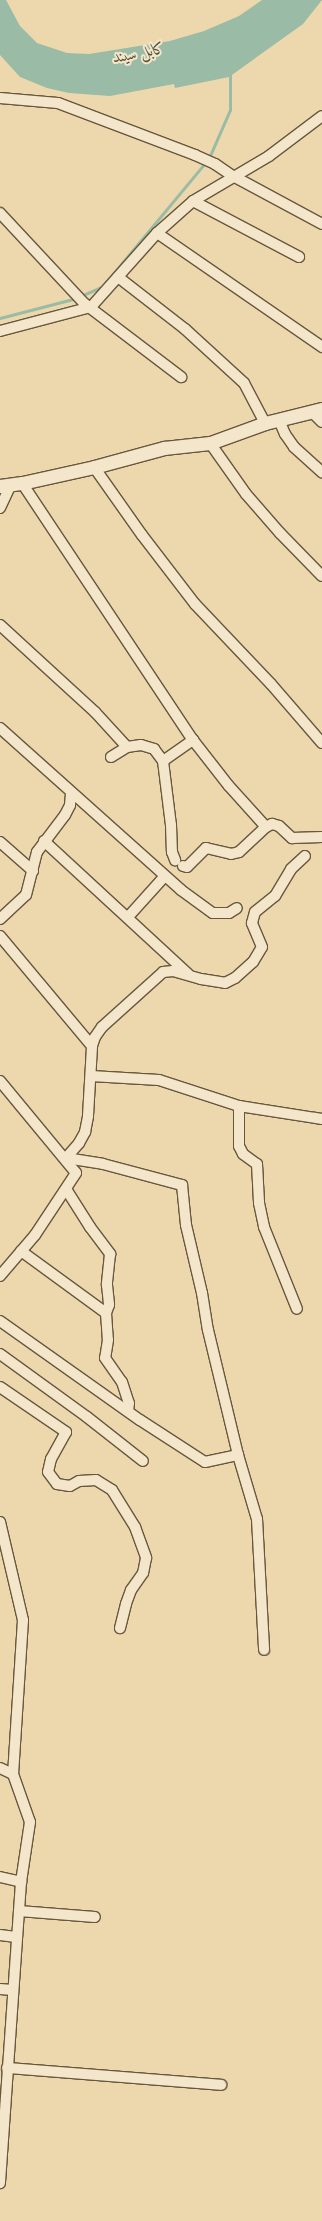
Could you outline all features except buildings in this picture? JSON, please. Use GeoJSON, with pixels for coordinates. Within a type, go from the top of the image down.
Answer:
{"type":"FeatureCollection","features":[{"type":"Feature","properties":{"kind":"street"},"geometry":{"type":"LineString","coordinates":[[0,98],[58,103],[195,155],[215,164],[233,176],[322,224]]}},
{"type":"Feature","properties":{"kind":"street"},"geometry":{"type":"LineString","coordinates":[[0,331],[88,306],[118,277],[157,233],[193,202],[233,176],[269,156],[322,116]]}},
{"type":"Feature","properties":{"kind":"street"},"geometry":{"type":"LineString","coordinates":[[193,202],[298,257]]}},
{"type":"Feature","properties":{"kind":"street"},"geometry":{"type":"LineString","coordinates":[[0,213],[88,306],[181,377]]}},
{"type":"Feature","properties":{"kind":"street"},"geometry":{"type":"LineString","coordinates":[[157,233],[322,347]]}},
{"type":"Feature","properties":{"kind":"street"},"geometry":{"type":"LineString","coordinates":[[118,277],[185,329],[244,383],[265,423]]}},
{"type":"Feature","properties":{"kind":"street"},"geometry":{"type":"LineString","coordinates":[[11,484],[94,466],[164,448],[210,443],[265,423],[317,411],[322,422]]}},
{"type":"Feature","properties":{"kind":"street"},"geometry":{"type":"LineString","coordinates":[[279,420],[285,434],[294,447],[322,472]]}},
{"type":"Feature","properties":{"kind":"street"},"geometry":{"type":"LineString","coordinates":[[210,443],[246,494],[280,533],[322,576]]}},
{"type":"Feature","properties":{"kind":"street"},"geometry":{"type":"LineString","coordinates":[[94,466],[195,604],[271,684],[322,743]]}},
{"type":"Feature","properties":{"kind":"street"},"geometry":{"type":"LineString","coordinates":[[0,508],[11,484]]}},
{"type":"Feature","properties":{"kind":"street"},"geometry":{"type":"LineString","coordinates":[[11,484],[193,740],[229,786],[266,827]]}},
{"type":"Feature","properties":{"kind":"street"},"geometry":{"type":"LineString","coordinates":[[0,625],[95,712],[127,747]]}},
{"type":"Feature","properties":{"kind":"street"},"geometry":{"type":"LineString","coordinates":[[0,728],[164,877],[213,913],[229,913],[237,908]]}},
{"type":"Feature","properties":{"kind":"street"},"geometry":{"type":"LineString","coordinates":[[163,761],[193,740]]}},
{"type":"Feature","properties":{"kind":"street"},"geometry":{"type":"LineString","coordinates":[[111,757],[127,747],[148,746],[154,749],[163,761],[171,825],[172,852],[179,863],[187,867],[206,848],[231,854],[239,852],[266,827],[272,824],[279,826],[292,838],[322,837]]}},
{"type":"Feature","properties":{"kind":"street"},"geometry":{"type":"LineString","coordinates":[[0,919],[23,900],[33,871],[37,852],[65,815],[70,805],[72,794]]}},
{"type":"Feature","properties":{"kind":"street"},"geometry":{"type":"LineString","coordinates":[[44,841],[189,975]]}},
{"type":"Feature","properties":{"kind":"street"},"geometry":{"type":"LineString","coordinates":[[0,842],[33,871]]}},
{"type":"Feature","properties":{"kind":"street"},"geometry":{"type":"LineString","coordinates":[[66,1158],[79,1143],[85,1132],[91,1076],[92,1046],[95,1037],[102,1027],[155,977],[163,972],[173,971],[201,979],[225,983],[230,982],[253,962],[262,947],[252,923],[254,912],[275,896],[291,869],[305,856]]}},
{"type":"Feature","properties":{"kind":"street"},"geometry":{"type":"LineString","coordinates":[[128,917],[164,877]]}},
{"type":"Feature","properties":{"kind":"street"},"geometry":{"type":"LineString","coordinates":[[0,936],[92,1046]]}},
{"type":"Feature","properties":{"kind":"street"},"geometry":{"type":"LineString","coordinates":[[91,1076],[159,1080],[239,1106],[322,1119]]}},
{"type":"Feature","properties":{"kind":"street"},"geometry":{"type":"LineString","coordinates":[[0,1081],[66,1158],[76,1173],[34,1235],[0,1276]]}},
{"type":"Feature","properties":{"kind":"street"},"geometry":{"type":"LineString","coordinates":[[239,1106],[239,1146],[243,1154],[257,1164],[259,1203],[264,1227],[297,1310]]}},
{"type":"Feature","properties":{"kind":"street"},"geometry":{"type":"LineString","coordinates":[[66,1158],[103,1164],[182,1185],[186,1225],[193,1258],[238,1454],[257,1519],[264,1650]]}},
{"type":"Feature","properties":{"kind":"street"},"geometry":{"type":"LineString","coordinates":[[66,1189],[90,1227],[110,1254],[107,1285],[109,1305],[106,1313],[108,1340],[105,1358],[122,1382],[130,1402],[128,1411]]}},
{"type":"Feature","properties":{"kind":"street"},"geometry":{"type":"LineString","coordinates":[[21,1252],[106,1313]]}},
{"type":"Feature","properties":{"kind":"street"},"geometry":{"type":"LineString","coordinates":[[0,1321],[128,1411],[205,1462],[238,1454]]}},
{"type":"Feature","properties":{"kind":"street"},"geometry":{"type":"LineString","coordinates":[[0,1354],[87,1417],[143,1461]]}},
{"type":"Feature","properties":{"kind":"street"},"geometry":{"type":"LineString","coordinates":[[0,1387],[66,1432],[51,1458],[48,1472],[57,1484],[70,1486],[79,1481],[96,1480],[112,1490],[135,1527],[146,1558],[143,1573],[131,1590],[120,1628]]}},
{"type":"Feature","properties":{"kind":"street"},"geometry":{"type":"LineString","coordinates":[[0,1522],[23,1620],[13,1774],[30,1822],[20,1882],[0,2183]]}},
{"type":"Feature","properties":{"kind":"street"},"geometry":{"type":"LineString","coordinates":[[0,1768],[13,1774]]}},
{"type":"Feature","properties":{"kind":"street"},"geometry":{"type":"LineString","coordinates":[[0,1877],[20,1882]]}},
{"type":"Feature","properties":{"kind":"street"},"geometry":{"type":"LineString","coordinates":[[19,1911],[96,1917]]}},
{"type":"Feature","properties":{"kind":"street"},"geometry":{"type":"LineString","coordinates":[[0,1935],[16,1937]]}},
{"type":"Feature","properties":{"kind":"street"},"geometry":{"type":"LineString","coordinates":[[0,1989],[13,1990]]}},
{"type":"Feature","properties":{"kind":"street"},"geometry":{"type":"LineString","coordinates":[[7,2068],[221,2085]]}},
{"type":"Feature","properties":{"kind":"water","name":"کابل سيند"},"geometry":{"type":"Polygon","coordinates":[[[0,0],[6,0],[20,26],[37,43],[67,53],[89,54],[170,41],[204,31],[239,16],[262,0],[322,0],[303,24],[229,77],[175,88],[174,84],[110,96],[69,93],[47,88],[20,77],[0,55],[0,0]]]}},
{"type":"Feature","properties":{"kind":"waterway"},"geometry":{"type":"LineString","coordinates":[[209,158],[230,110],[230,74]]}},
{"type":"Feature","properties":{"kind":"waterway"},"geometry":{"type":"LineString","coordinates":[[81,296],[103,286],[206,162]]}},
{"type":"Feature","properties":{"kind":"waterway"},"geometry":{"type":"LineString","coordinates":[[0,318],[77,298]]}}]}
